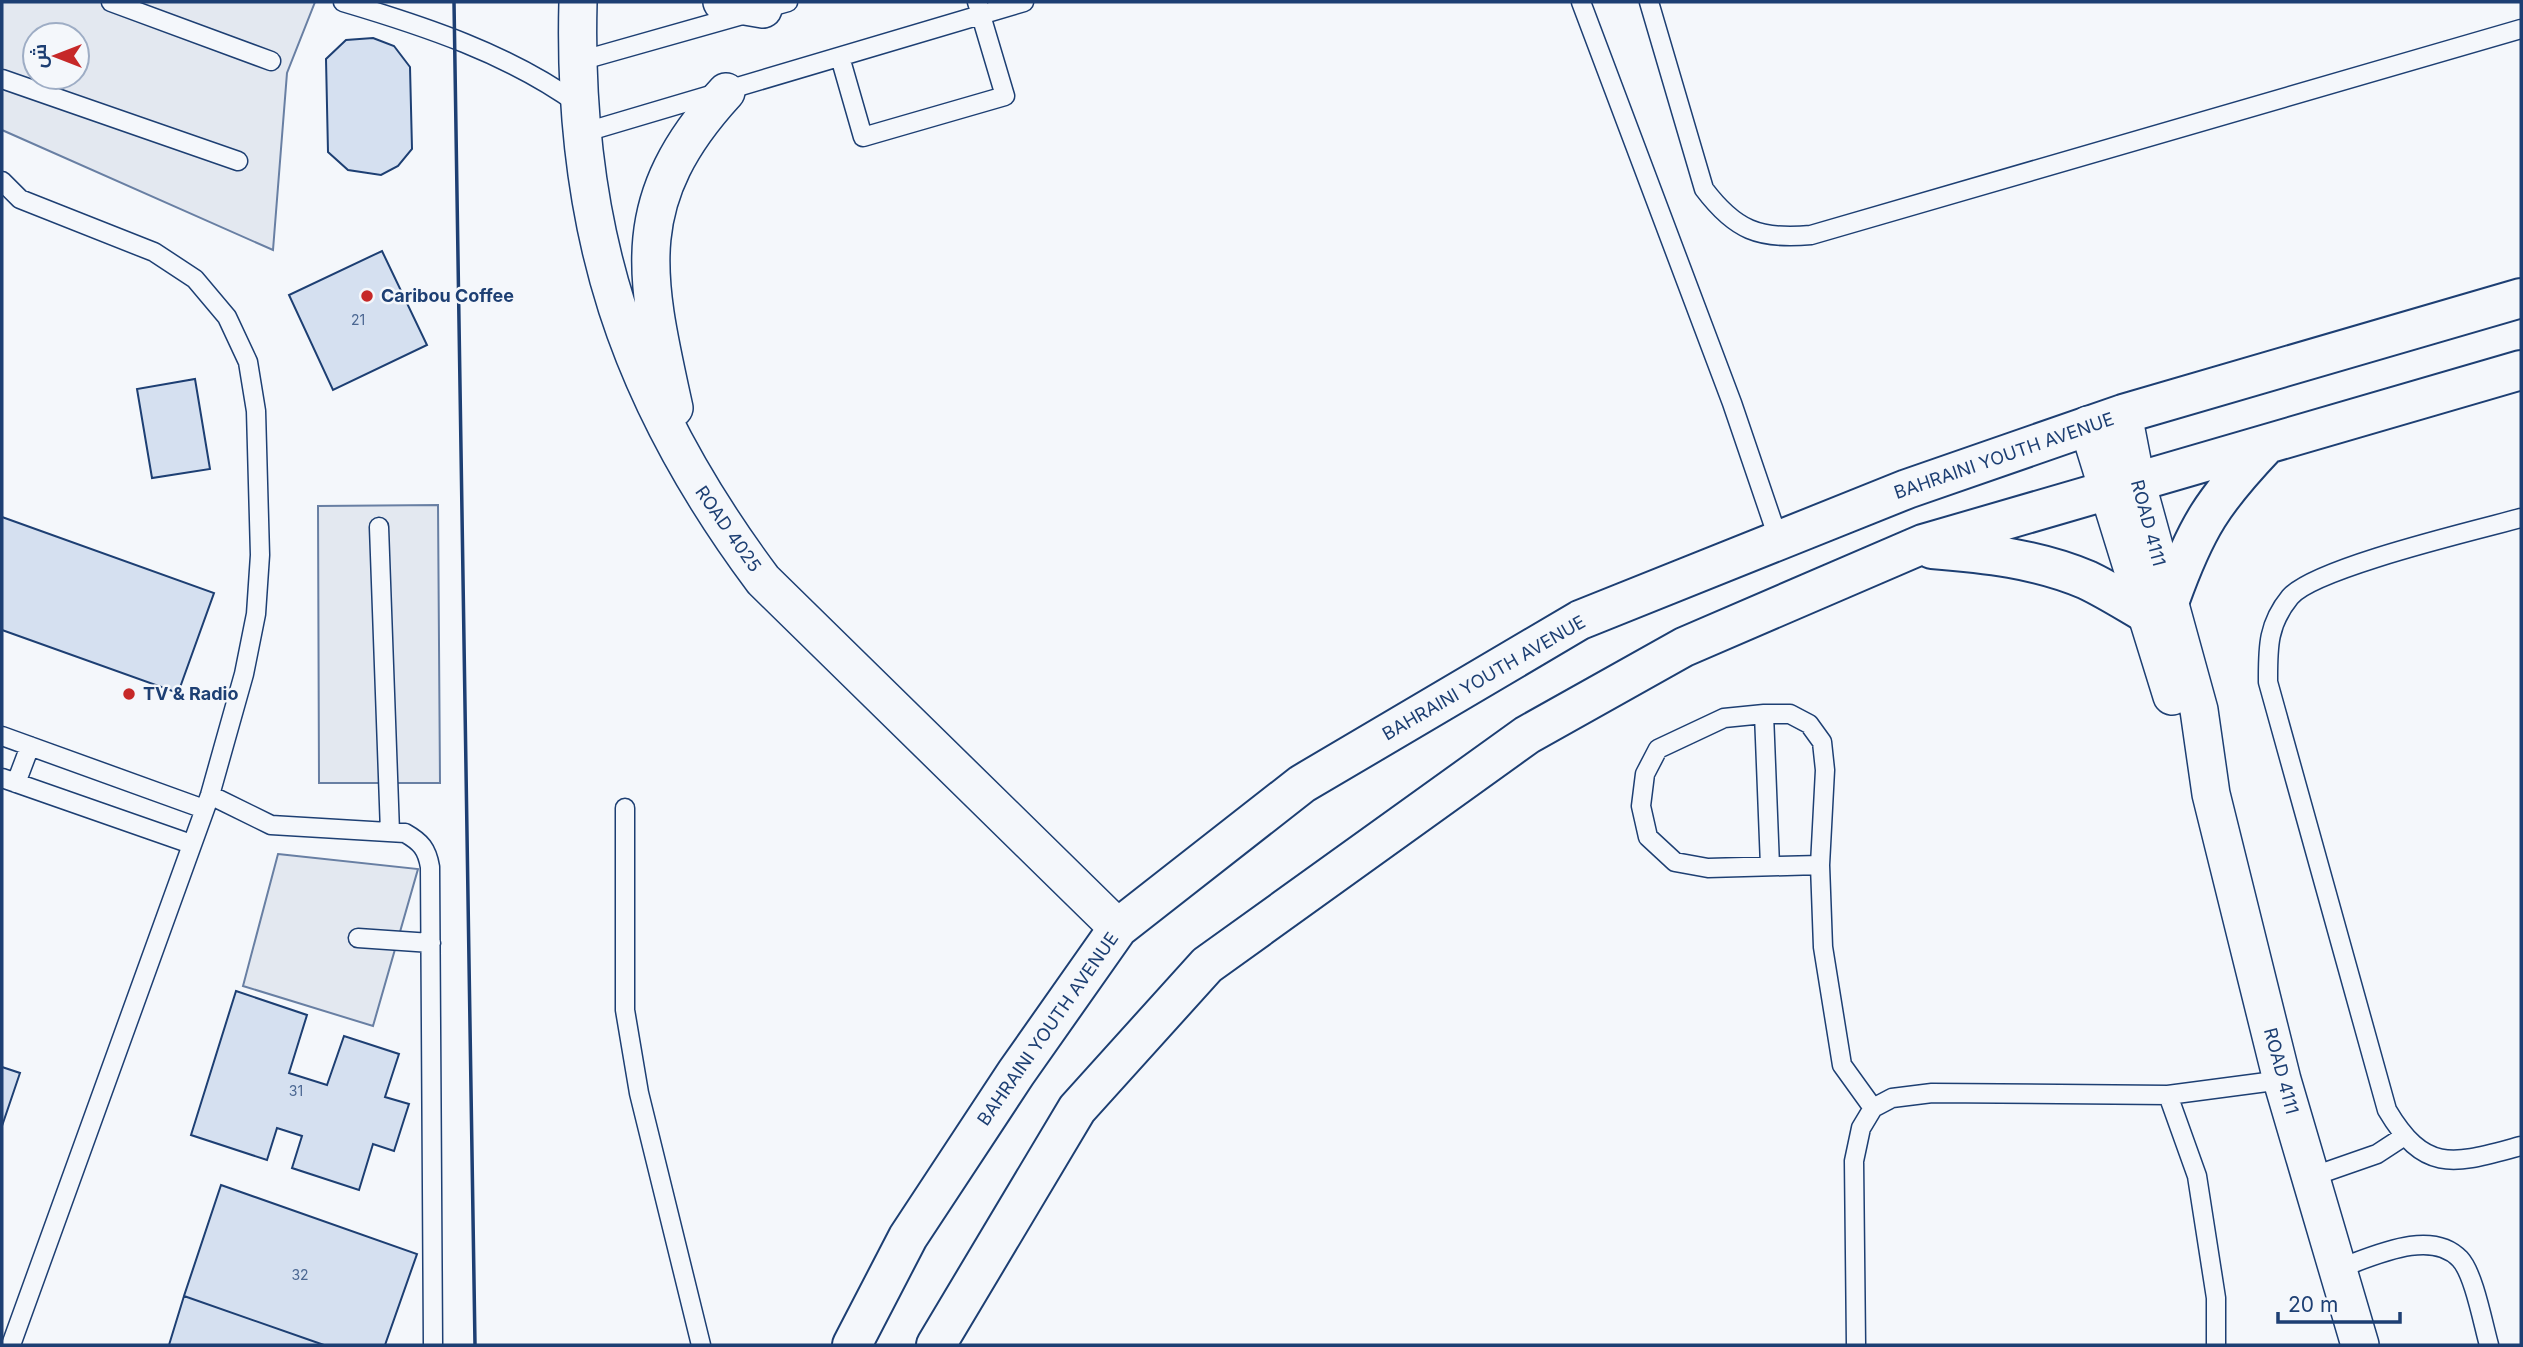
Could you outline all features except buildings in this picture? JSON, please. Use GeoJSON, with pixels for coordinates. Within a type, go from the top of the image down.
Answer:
{"type":"FeatureCollection","features":[{"type":"Feature","properties":{"kind":"street","name":"ROAD 4025"},"geometry":{"type":"LineString","coordinates":[[578,2],[576,62],[579,119],[593,221],[615,306],[646,389],[686,467],[722,525],[763,580],[1118,928]]}},
{"type":"Feature","properties":{"kind":"street"},"geometry":{"type":"LineString","coordinates":[[722,2],[775,5]]}},
{"type":"Feature","properties":{"kind":"street"},"geometry":{"type":"LineString","coordinates":[[686,467],[652,307],[649,268],[653,228],[663,190],[678,154],[700,121],[726,92]]}},
{"type":"Feature","properties":{"kind":"street","name":"BAHRAINI YOUTH AVENUE"},"geometry":{"type":"LineString","coordinates":[[852,1345],[908,1237],[1016,1073],[1118,928],[1302,784],[1580,621],[1907,489],[2106,420],[2521,298]]}},
{"type":"Feature","properties":{"kind":"street"},"geometry":{"type":"LineString","coordinates":[[942,1340],[1077,1109],[1207,965],[1527,735],[1684,647],[1913,548],[2521,370]]}},
{"type":"Feature","properties":{"kind":"street","name":"ROAD 4111"},"geometry":{"type":"LineString","coordinates":[[2106,420],[2157,606],[2199,710],[2211,794],[2282,1080],[2360,1345]]}},
{"type":"Feature","properties":{"kind":"street"},"geometry":{"type":"LineString","coordinates":[[1913,548],[1992,554],[2047,567],[2157,606],[2218,497],[2266,445]]}},
{"type":"Feature","properties":{"kind":"lane"},"geometry":{"type":"LineString","coordinates":[[111,2],[271,61]]}},
{"type":"Feature","properties":{"kind":"lane"},"geometry":{"type":"LineString","coordinates":[[343,2],[415,24],[553,86],[579,119],[726,92],[840,57],[979,8],[1024,2]]}},
{"type":"Feature","properties":{"kind":"lane"},"geometry":{"type":"LineString","coordinates":[[1581,2],[1732,403],[1779,541]]}},
{"type":"Feature","properties":{"kind":"lane"},"geometry":{"type":"LineString","coordinates":[[1649,2],[1704,189],[1723,214],[1750,231],[1779,238],[1811,235],[2521,29]]}},
{"type":"Feature","properties":{"kind":"lane"},"geometry":{"type":"LineString","coordinates":[[576,62],[775,5]]}},
{"type":"Feature","properties":{"kind":"lane"},"geometry":{"type":"LineString","coordinates":[[840,57],[863,137],[1005,96],[979,8]]}},
{"type":"Feature","properties":{"kind":"lane"},"geometry":{"type":"LineString","coordinates":[[2,79],[238,161]]}},
{"type":"Feature","properties":{"kind":"lane"},"geometry":{"type":"LineString","coordinates":[[2,181],[11,200],[154,252],[195,279],[227,317],[248,362],[256,411],[260,555],[256,614],[244,674],[207,802],[11,1345]]}},
{"type":"Feature","properties":{"kind":"lane"},"geometry":{"type":"LineString","coordinates":[[2521,518],[2330,572],[2291,596],[2268,636],[2268,682],[2386,1110],[2403,1137],[2430,1156],[2462,1161],[2521,1146]]}},
{"type":"Feature","properties":{"kind":"lane"},"geometry":{"type":"LineString","coordinates":[[379,527],[390,832]]}},
{"type":"Feature","properties":{"kind":"lane"},"geometry":{"type":"LineString","coordinates":[[1820,865],[1709,868],[1675,862],[1648,837],[1641,806],[1645,774],[1658,749],[1724,718],[1764,714],[1790,714],[1809,724],[1822,743],[1825,770],[1820,865],[1823,947],[1842,1065],[1873,1108]]}},
{"type":"Feature","properties":{"kind":"lane"},"geometry":{"type":"LineString","coordinates":[[1764,714],[1770,866]]}},
{"type":"Feature","properties":{"kind":"lane"},"geometry":{"type":"LineString","coordinates":[[2,736],[271,825],[390,832],[411,837],[427,852],[431,943],[433,1345]]}},
{"type":"Feature","properties":{"kind":"lane"},"geometry":{"type":"LineString","coordinates":[[30,746],[9,780],[191,844]]}},
{"type":"Feature","properties":{"kind":"lane"},"geometry":{"type":"LineString","coordinates":[[625,808],[625,1010],[639,1093],[701,1345]]}},
{"type":"Feature","properties":{"kind":"lane"},"geometry":{"type":"LineString","coordinates":[[358,938],[431,943]]}},
{"type":"Feature","properties":{"kind":"lane"},"geometry":{"type":"LineString","coordinates":[[1856,1345],[1854,1161],[1861,1128],[1873,1108],[1892,1098],[1932,1093],[2168,1094],[2282,1080]]}},
{"type":"Feature","properties":{"kind":"lane"},"geometry":{"type":"LineString","coordinates":[[2168,1094],[2197,1176],[2216,1298],[2216,1345]]}},
{"type":"Feature","properties":{"kind":"lane"},"geometry":{"type":"LineString","coordinates":[[2311,1178],[2377,1154],[2403,1137]]}},
{"type":"Feature","properties":{"kind":"lane"},"geometry":{"type":"LineString","coordinates":[[2337,1269],[2421,1245],[2442,1246],[2461,1259],[2489,1345]]}},
{"type":"Feature","properties":{"kind":"shaded area"},"geometry":{"type":"Polygon","coordinates":[[[2,2],[315,2],[287,73],[273,250],[2,130],[2,2]]]}},
{"type":"Feature","properties":{"kind":"shaded area"},"geometry":{"type":"Polygon","coordinates":[[[438,505],[440,783],[319,783],[318,506],[438,505]]]}},
{"type":"Feature","properties":{"kind":"shaded area"},"geometry":{"type":"Polygon","coordinates":[[[278,854],[418,869],[373,1026],[243,986],[278,854]]]}},
{"type":"Feature","properties":{"kind":"wall"},"geometry":{"type":"LineString","coordinates":[[454,2],[475,1345]]}},
{"type":"Feature","properties":{"kind":"place","name":"Caribou Coffee"},"geometry":{"type":"Point","coordinates":[367,296]}},
{"type":"Feature","properties":{"kind":"place","name":"TV & Radio"},"geometry":{"type":"Point","coordinates":[129,694]}}]}
